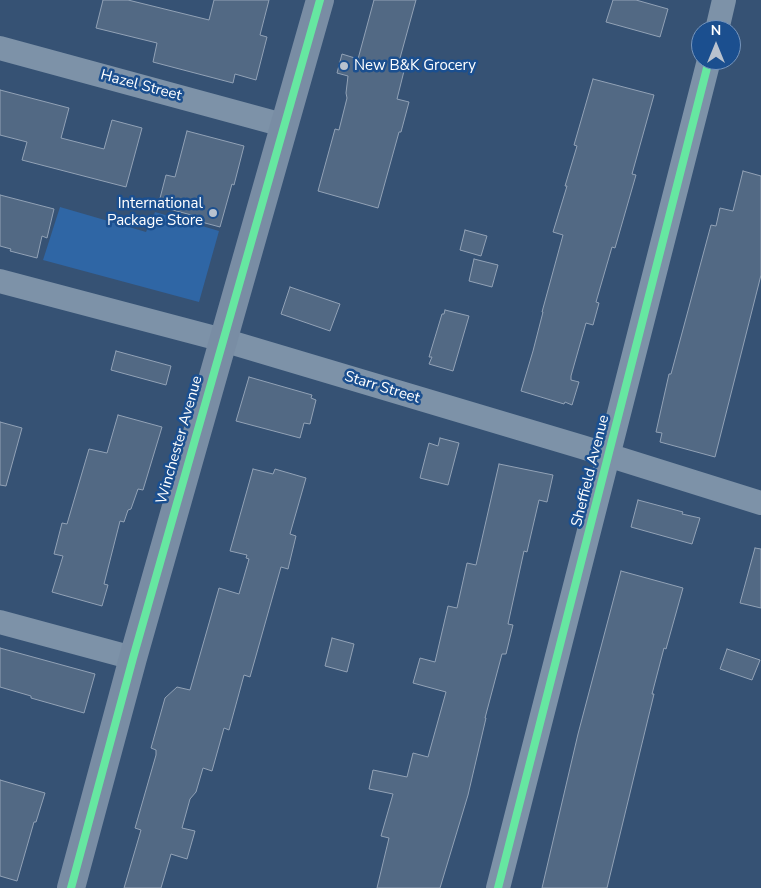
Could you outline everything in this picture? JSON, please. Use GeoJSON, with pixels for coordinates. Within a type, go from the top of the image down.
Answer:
{"type":"FeatureCollection","features":[{"type":"Feature","properties":{"kind":"street","name":"Winchester Avenue"},"geometry":{"type":"LineString","coordinates":[[71,888],[283,125],[320,0]]}},
{"type":"Feature","properties":{"kind":"street"},"geometry":{"type":"LineString","coordinates":[[719,20],[724,0]]}},
{"type":"Feature","properties":{"kind":"street","name":"Hazel Street"},"geometry":{"type":"LineString","coordinates":[[0,48],[283,125]]}},
{"type":"Feature","properties":{"kind":"street","name":"Sheffield Avenue"},"geometry":{"type":"LineString","coordinates":[[498,888],[706,70]]}},
{"type":"Feature","properties":{"kind":"street","name":"Starr Street"},"geometry":{"type":"LineString","coordinates":[[0,280],[223,340],[761,503]]}},
{"type":"Feature","properties":{"kind":"street"},"geometry":{"type":"LineString","coordinates":[[0,622],[134,658]]}},
{"type":"Feature","properties":{"kind":"shaded area"},"geometry":{"type":"Polygon","coordinates":[[[60,207],[146,232],[155,212],[219,231],[199,302],[43,260],[60,207]]]}},
{"type":"Feature","properties":{"kind":"building"},"geometry":{"type":"Polygon","coordinates":[[[103,0],[128,0],[209,20],[214,0],[269,0],[260,35],[267,37],[256,80],[235,74],[233,83],[153,62],[157,43],[96,28],[103,0]]]}},
{"type":"Feature","properties":{"kind":"building"},"geometry":{"type":"Polygon","coordinates":[[[374,0],[416,0],[397,69],[404,71],[397,99],[409,102],[378,208],[318,191],[335,129],[339,130],[347,98],[348,76],[337,73],[342,54],[358,59],[374,0]]]}},
{"type":"Feature","properties":{"kind":"building"},"geometry":{"type":"Polygon","coordinates":[[[613,0],[636,0],[668,9],[660,37],[606,22],[613,0]]]}},
{"type":"Feature","properties":{"kind":"building"},"geometry":{"type":"Polygon","coordinates":[[[593,79],[654,95],[632,174],[636,175],[615,248],[612,247],[596,302],[599,303],[593,325],[586,323],[571,376],[571,380],[579,382],[572,405],[521,391],[563,235],[553,232],[567,186],[565,186],[577,146],[574,145],[593,79]]]}},
{"type":"Feature","properties":{"kind":"building"},"geometry":{"type":"Polygon","coordinates":[[[0,90],[69,108],[61,138],[104,149],[112,120],[142,128],[126,187],[22,160],[27,142],[0,135],[0,90]]]}},
{"type":"Feature","properties":{"kind":"building"},"geometry":{"type":"Polygon","coordinates":[[[187,131],[244,146],[220,227],[194,220],[195,216],[158,206],[166,175],[175,177],[187,131]]]}},
{"type":"Feature","properties":{"kind":"building"},"geometry":{"type":"Polygon","coordinates":[[[743,171],[761,176],[761,275],[715,457],[660,442],[662,433],[656,432],[669,374],[671,374],[711,225],[716,226],[720,208],[733,211],[743,171]]]}},
{"type":"Feature","properties":{"kind":"building"},"geometry":{"type":"Polygon","coordinates":[[[0,195],[54,209],[47,238],[42,236],[37,258],[10,251],[11,249],[0,246],[0,195]]]}},
{"type":"Feature","properties":{"kind":"building"},"geometry":{"type":"Polygon","coordinates":[[[465,230],[487,236],[481,256],[460,250],[465,230]]]}},
{"type":"Feature","properties":{"kind":"building"},"geometry":{"type":"Polygon","coordinates":[[[474,259],[498,265],[492,287],[469,281],[474,259]]]}},
{"type":"Feature","properties":{"kind":"building"},"geometry":{"type":"Polygon","coordinates":[[[290,287],[340,304],[330,331],[281,314],[290,287]]]}},
{"type":"Feature","properties":{"kind":"building"},"geometry":{"type":"Polygon","coordinates":[[[445,310],[469,316],[453,371],[429,364],[432,357],[429,357],[442,314],[444,314],[445,310]]]}},
{"type":"Feature","properties":{"kind":"building"},"geometry":{"type":"Polygon","coordinates":[[[116,351],[171,366],[166,385],[111,370],[116,351]]]}},
{"type":"Feature","properties":{"kind":"building"},"geometry":{"type":"Polygon","coordinates":[[[249,377],[312,395],[311,398],[316,400],[310,424],[304,423],[300,438],[236,421],[249,377]]]}},
{"type":"Feature","properties":{"kind":"building"},"geometry":{"type":"Polygon","coordinates":[[[118,415],[162,427],[143,490],[138,489],[124,522],[120,521],[104,584],[108,585],[102,606],[52,592],[63,556],[54,554],[62,523],[67,524],[89,449],[107,453],[118,415]]]}},
{"type":"Feature","properties":{"kind":"building"},"geometry":{"type":"Polygon","coordinates":[[[0,422],[22,428],[6,486],[0,485],[0,422]]]}},
{"type":"Feature","properties":{"kind":"building"},"geometry":{"type":"Polygon","coordinates":[[[440,438],[459,443],[448,485],[420,478],[429,443],[438,446],[440,438]]]}},
{"type":"Feature","properties":{"kind":"building"},"geometry":{"type":"Polygon","coordinates":[[[499,464],[553,475],[547,502],[539,500],[527,552],[524,551],[508,624],[513,625],[506,654],[502,654],[485,718],[468,795],[440,888],[377,888],[389,838],[381,836],[393,794],[369,789],[373,770],[407,777],[413,753],[428,757],[446,692],[413,683],[420,658],[435,662],[448,606],[457,608],[467,563],[476,565],[499,464]]]}},
{"type":"Feature","properties":{"kind":"building"},"geometry":{"type":"Polygon","coordinates":[[[253,469],[273,474],[275,469],[306,478],[290,534],[296,536],[288,569],[281,567],[250,677],[244,675],[229,730],[224,728],[212,771],[203,768],[196,792],[190,799],[182,828],[195,831],[187,859],[171,854],[161,888],[124,888],[141,830],[135,828],[156,755],[156,750],[151,748],[165,698],[177,687],[190,690],[219,588],[239,594],[249,559],[246,558],[247,555],[230,551],[253,469]]]}},
{"type":"Feature","properties":{"kind":"building"},"geometry":{"type":"Polygon","coordinates":[[[638,500],[700,518],[692,544],[631,527],[638,500]]]}},
{"type":"Feature","properties":{"kind":"building"},"geometry":{"type":"Polygon","coordinates":[[[755,548],[761,549],[761,608],[740,603],[755,548]]]}},
{"type":"Feature","properties":{"kind":"building"},"geometry":{"type":"Polygon","coordinates":[[[621,571],[683,588],[652,694],[654,694],[607,888],[542,888],[578,734],[621,571]]]}},
{"type":"Feature","properties":{"kind":"building"},"geometry":{"type":"Polygon","coordinates":[[[332,638],[354,644],[347,672],[325,666],[332,638]]]}},
{"type":"Feature","properties":{"kind":"building"},"geometry":{"type":"Polygon","coordinates":[[[0,648],[95,674],[84,713],[0,687],[0,648]]]}},
{"type":"Feature","properties":{"kind":"building"},"geometry":{"type":"Polygon","coordinates":[[[727,649],[760,660],[752,680],[720,669],[727,649]]]}},
{"type":"Feature","properties":{"kind":"building"},"geometry":{"type":"Polygon","coordinates":[[[0,780],[45,793],[36,822],[34,822],[17,881],[0,876],[0,780]]]}},
{"type":"Feature","properties":{"kind":"cycle path"},"geometry":{"type":"LineString","coordinates":[[71,888],[133,658],[320,0]]}},
{"type":"Feature","properties":{"kind":"cycle path"},"geometry":{"type":"LineString","coordinates":[[498,888],[706,70]]}},
{"type":"Feature","properties":{"kind":"place","name":"New B&K Grocery"},"geometry":{"type":"Point","coordinates":[344,66]}},
{"type":"Feature","properties":{"kind":"place","name":"International Package Store"},"geometry":{"type":"Point","coordinates":[213,213]}}]}
